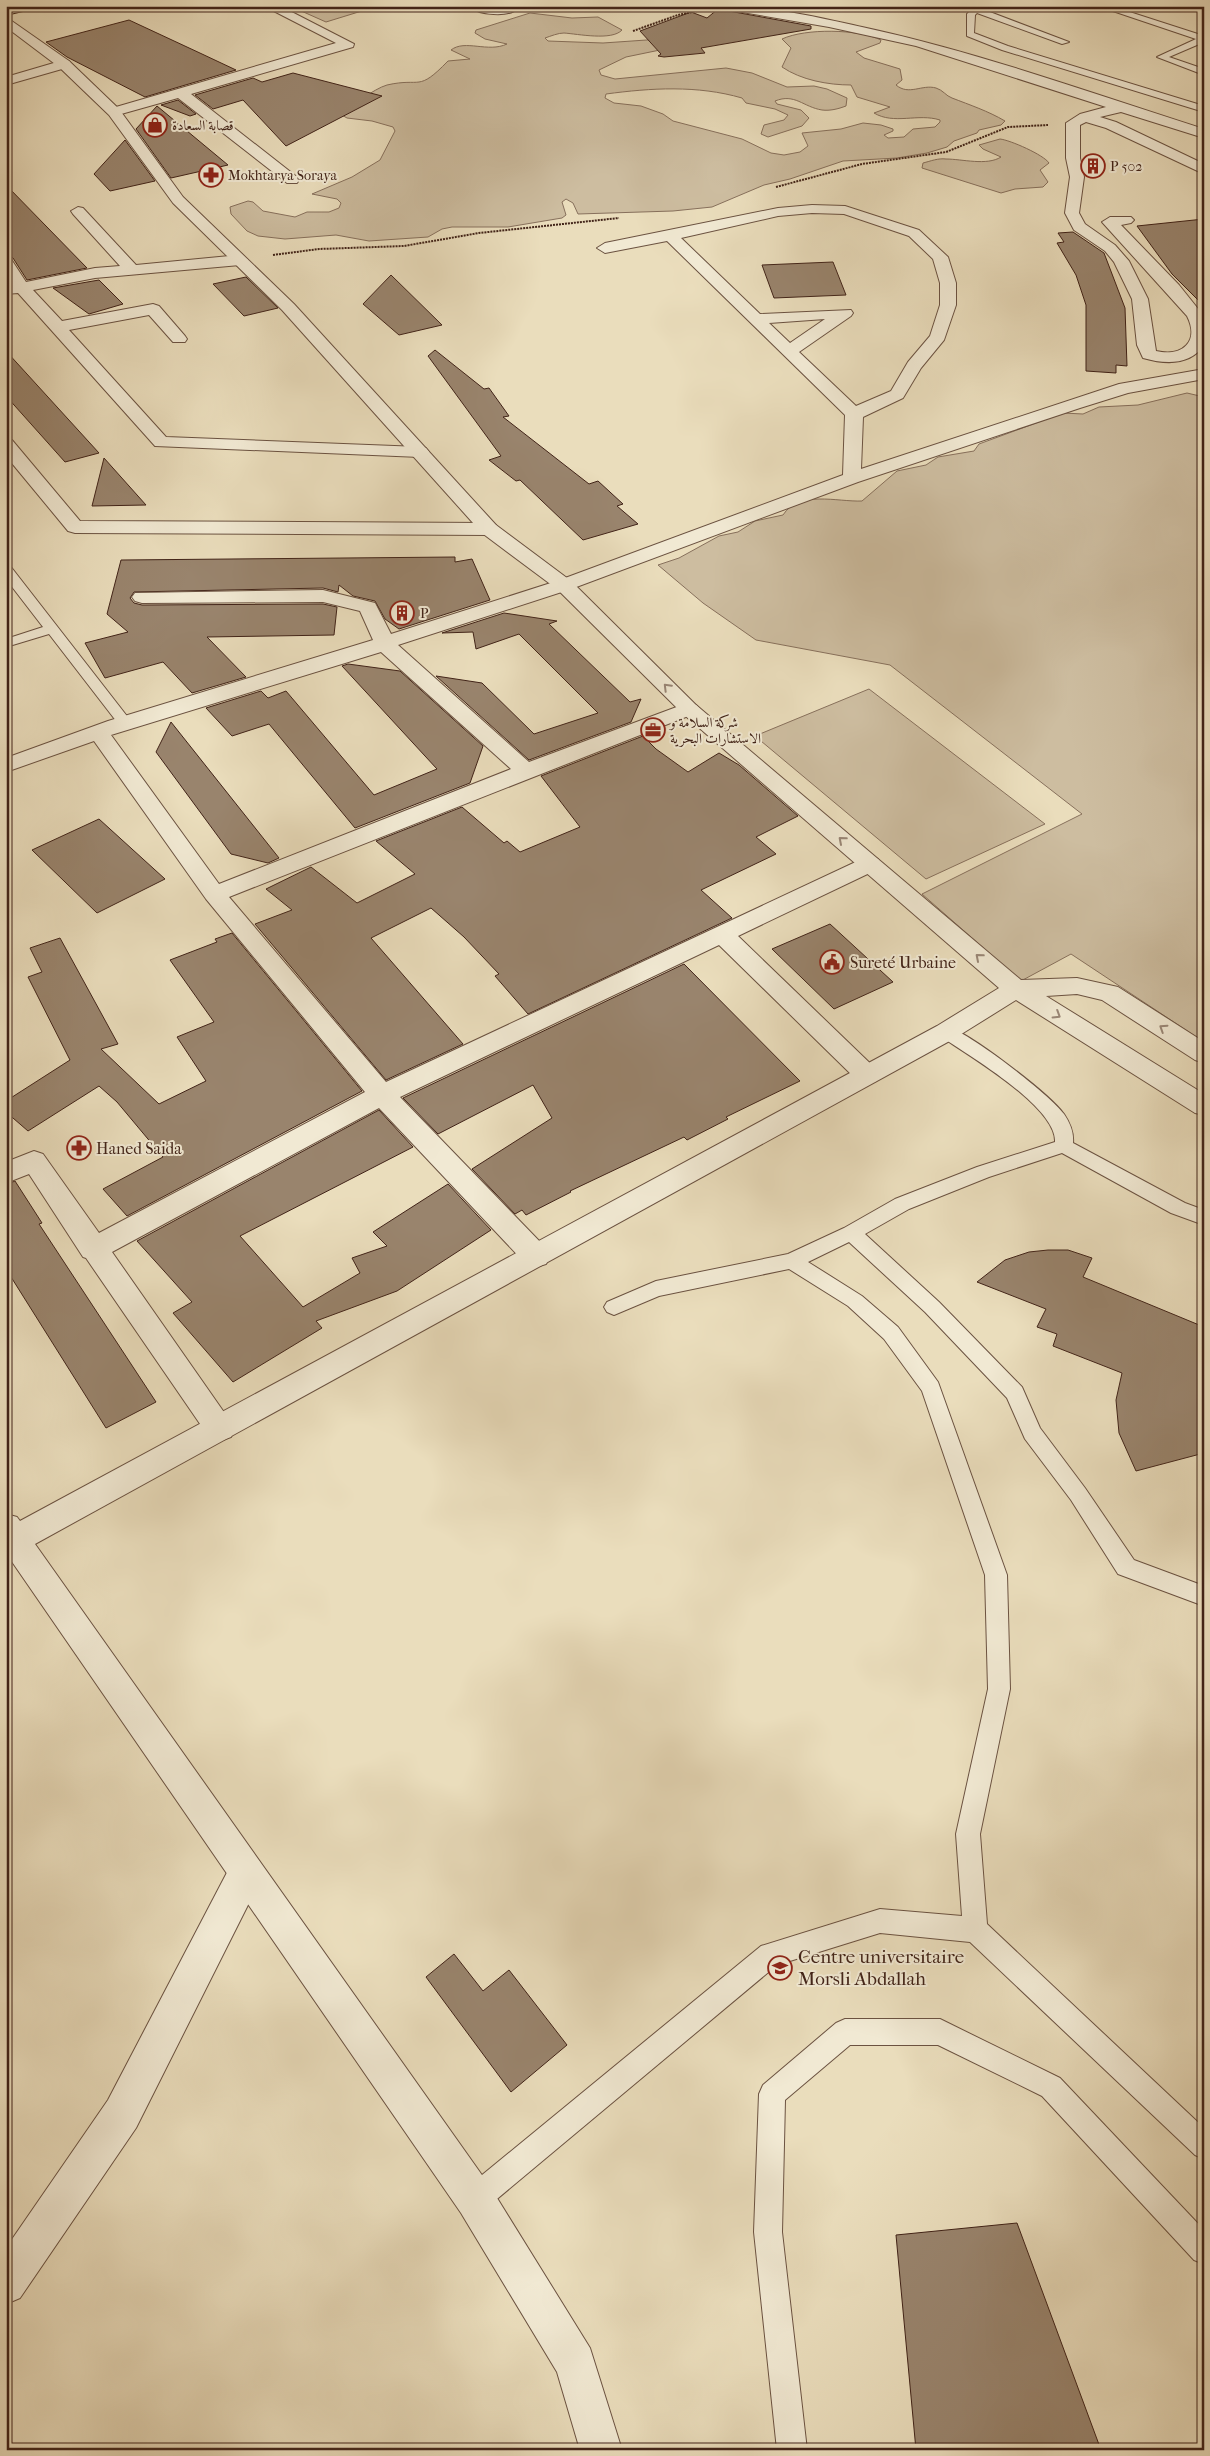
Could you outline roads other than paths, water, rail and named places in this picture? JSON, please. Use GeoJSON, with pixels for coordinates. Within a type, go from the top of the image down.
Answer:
{"type":"FeatureCollection","features":[{"type":"Feature","properties":{"kind":"street"},"geometry":{"type":"LineString","coordinates":[[6,11],[27,6]]}},
{"type":"Feature","properties":{"kind":"street"},"geometry":{"type":"LineString","coordinates":[[114,112],[348,44],[270,6]]}},
{"type":"Feature","properties":{"kind":"street"},"geometry":{"type":"LineString","coordinates":[[475,6],[491,10],[512,8]]}},
{"type":"Feature","properties":{"kind":"street"},"geometry":{"type":"LineString","coordinates":[[730,6],[829,23],[919,43],[1204,134]]}},
{"type":"Feature","properties":{"kind":"street"},"geometry":{"type":"LineString","coordinates":[[6,21],[64,64],[114,112],[178,200],[288,307],[489,529],[564,585],[690,709],[1016,989],[1204,1106]]}},
{"type":"Feature","properties":{"kind":"street"},"geometry":{"type":"LineString","coordinates":[[6,81],[64,64]]}},
{"type":"Feature","properties":{"kind":"street"},"geometry":{"type":"LineString","coordinates":[[181,93],[292,180]]}},
{"type":"Feature","properties":{"kind":"street"},"geometry":{"type":"LineString","coordinates":[[1079,120],[1119,108]]}},
{"type":"Feature","properties":{"kind":"street"},"geometry":{"type":"LineString","coordinates":[[1079,120],[1111,125],[1204,170]]}},
{"type":"Feature","properties":{"kind":"street"},"geometry":{"type":"LineString","coordinates":[[1079,120],[1073,158],[1077,177],[1072,214],[1079,227],[1110,248],[1121,261],[1140,299],[1145,345],[1149,354],[1169,358],[1182,355],[1194,348],[1200,336],[1199,323],[1188,307],[1110,222],[1126,220]]}},
{"type":"Feature","properties":{"kind":"street"},"geometry":{"type":"LineString","coordinates":[[1111,125],[1132,121],[1183,139]]}},
{"type":"Feature","properties":{"kind":"street"},"geometry":{"type":"LineString","coordinates":[[605,248],[778,212],[812,209],[845,210],[914,233],[940,257],[948,283],[948,306],[938,336],[914,366],[897,394],[854,414]]}},
{"type":"Feature","properties":{"kind":"street"},"geometry":{"type":"LineString","coordinates":[[78,212],[132,270]]}},
{"type":"Feature","properties":{"kind":"street"},"geometry":{"type":"LineString","coordinates":[[670,236],[854,414],[852,478]]}},
{"type":"Feature","properties":{"kind":"street"},"geometry":{"type":"LineString","coordinates":[[14,288],[95,274],[240,260]]}},
{"type":"Feature","properties":{"kind":"street"},"geometry":{"type":"LineString","coordinates":[[6,262],[14,288],[58,327],[160,442],[420,452]]}},
{"type":"Feature","properties":{"kind":"street"},"geometry":{"type":"LineString","coordinates":[[58,327],[153,309],[179,339]]}},
{"type":"Feature","properties":{"kind":"street"},"geometry":{"type":"LineString","coordinates":[[756,319],[845,314],[788,351]]}},
{"type":"Feature","properties":{"kind":"street"},"geometry":{"type":"LineString","coordinates":[[6,765],[125,723],[385,644],[564,585],[852,478],[1125,388],[1204,374]]}},
{"type":"Feature","properties":{"kind":"street"},"geometry":{"type":"LineString","coordinates":[[6,444],[75,527],[489,529]]}},
{"type":"Feature","properties":{"kind":"street"},"geometry":{"type":"LineString","coordinates":[[142,597],[323,596],[368,607],[385,644],[526,771]]}},
{"type":"Feature","properties":{"kind":"street"},"geometry":{"type":"LineString","coordinates":[[98,732],[357,652]]}},
{"type":"Feature","properties":{"kind":"street"},"geometry":{"type":"LineString","coordinates":[[214,894],[526,771],[690,709]]}},
{"type":"Feature","properties":{"kind":"street"},"geometry":{"type":"LineString","coordinates":[[98,732],[214,894],[382,1095],[536,1256]]}},
{"type":"Feature","properties":{"kind":"street"},"geometry":{"type":"LineString","coordinates":[[93,1249],[382,1095],[870,864]]}},
{"type":"Feature","properties":{"kind":"street"},"geometry":{"type":"LineString","coordinates":[[722,934],[867,1075]]}},
{"type":"Feature","properties":{"kind":"street"},"geometry":{"type":"LineString","coordinates":[[601,2450],[575,2363],[475,2199],[10,1533],[220,1428],[946,1032],[1016,989],[1077,986],[1108,993],[1204,1054]]}},
{"type":"Feature","properties":{"kind":"street"},"geometry":{"type":"LineString","coordinates":[[6,1173],[34,1161],[93,1249],[220,1428]]}},
{"type":"Feature","properties":{"kind":"street"},"geometry":{"type":"LineString","coordinates":[[6,2284],[122,2114],[246,1873]]}},
{"type":"Feature","properties":{"kind":"lane"},"geometry":{"type":"LineString","coordinates":[[1102,6],[1203,39]]}},
{"type":"Feature","properties":{"kind":"lane"},"geometry":{"type":"LineString","coordinates":[[1065,42],[979,8],[971,14],[970,34],[1005,48],[1204,109]]}},
{"type":"Feature","properties":{"kind":"lane"},"geometry":{"type":"LineString","coordinates":[[1203,39],[1161,57],[1204,72]]}},
{"type":"Feature","properties":{"kind":"lane"},"geometry":{"type":"LineString","coordinates":[[6,570],[125,723]]}},
{"type":"Feature","properties":{"kind":"lane"},"geometry":{"type":"LineString","coordinates":[[6,643],[52,629]]}},
{"type":"Feature","properties":{"kind":"lane"},"geometry":{"type":"LineString","coordinates":[[946,1032],[1040,1099],[1056,1116],[1064,1131],[1064,1146]]}},
{"type":"Feature","properties":{"kind":"lane"},"geometry":{"type":"LineString","coordinates":[[614,1307],[656,1289],[792,1261],[852,1233],[902,1204],[983,1172],[1064,1146],[1178,1208],[1204,1218]]}},
{"type":"Feature","properties":{"kind":"lane"},"geometry":{"type":"LineString","coordinates":[[852,1233],[932,1307],[1015,1392],[1032,1432],[1078,1494],[1126,1567],[1204,1596]]}},
{"type":"Feature","properties":{"kind":"lane"},"geometry":{"type":"LineString","coordinates":[[792,1261],[856,1301],[891,1333],[931,1388],[996,1575],[999,1689],[968,1834],[975,1930]]}},
{"type":"Feature","properties":{"kind":"lane"},"geometry":{"type":"LineString","coordinates":[[475,2199],[770,1955],[880,1921],[975,1930],[1204,2146]]}},
{"type":"Feature","properties":{"kind":"lane"},"geometry":{"type":"LineString","coordinates":[[792,2450],[768,2232],[772,2094],[845,2032],[940,2032],[1051,2087],[1204,2250]]}},
{"type":"Feature","properties":{"kind":"place","name":"قصابة السعادة"},"geometry":{"type":"Point","coordinates":[155,125]}},
{"type":"Feature","properties":{"kind":"place","name":"P 502"},"geometry":{"type":"Point","coordinates":[1093,166]}},
{"type":"Feature","properties":{"kind":"place","name":"Mokhtarya Soraya"},"geometry":{"type":"Point","coordinates":[211,175]}},
{"type":"Feature","properties":{"kind":"place","name":"P"},"geometry":{"type":"Point","coordinates":[402,613]}},
{"type":"Feature","properties":{"kind":"place","name":"شركة السلامة و الاستشارات البحرية"},"geometry":{"type":"Point","coordinates":[653,730]}},
{"type":"Feature","properties":{"kind":"place","name":"Sureté Urbaine"},"geometry":{"type":"Point","coordinates":[832,962]}},
{"type":"Feature","properties":{"kind":"place","name":"Haned Saida"},"geometry":{"type":"Point","coordinates":[79,1148]}},
{"type":"Feature","properties":{"kind":"place","name":"Centre universitaire Morsli Abdallah"},"geometry":{"type":"Point","coordinates":[780,1968]}}]}
